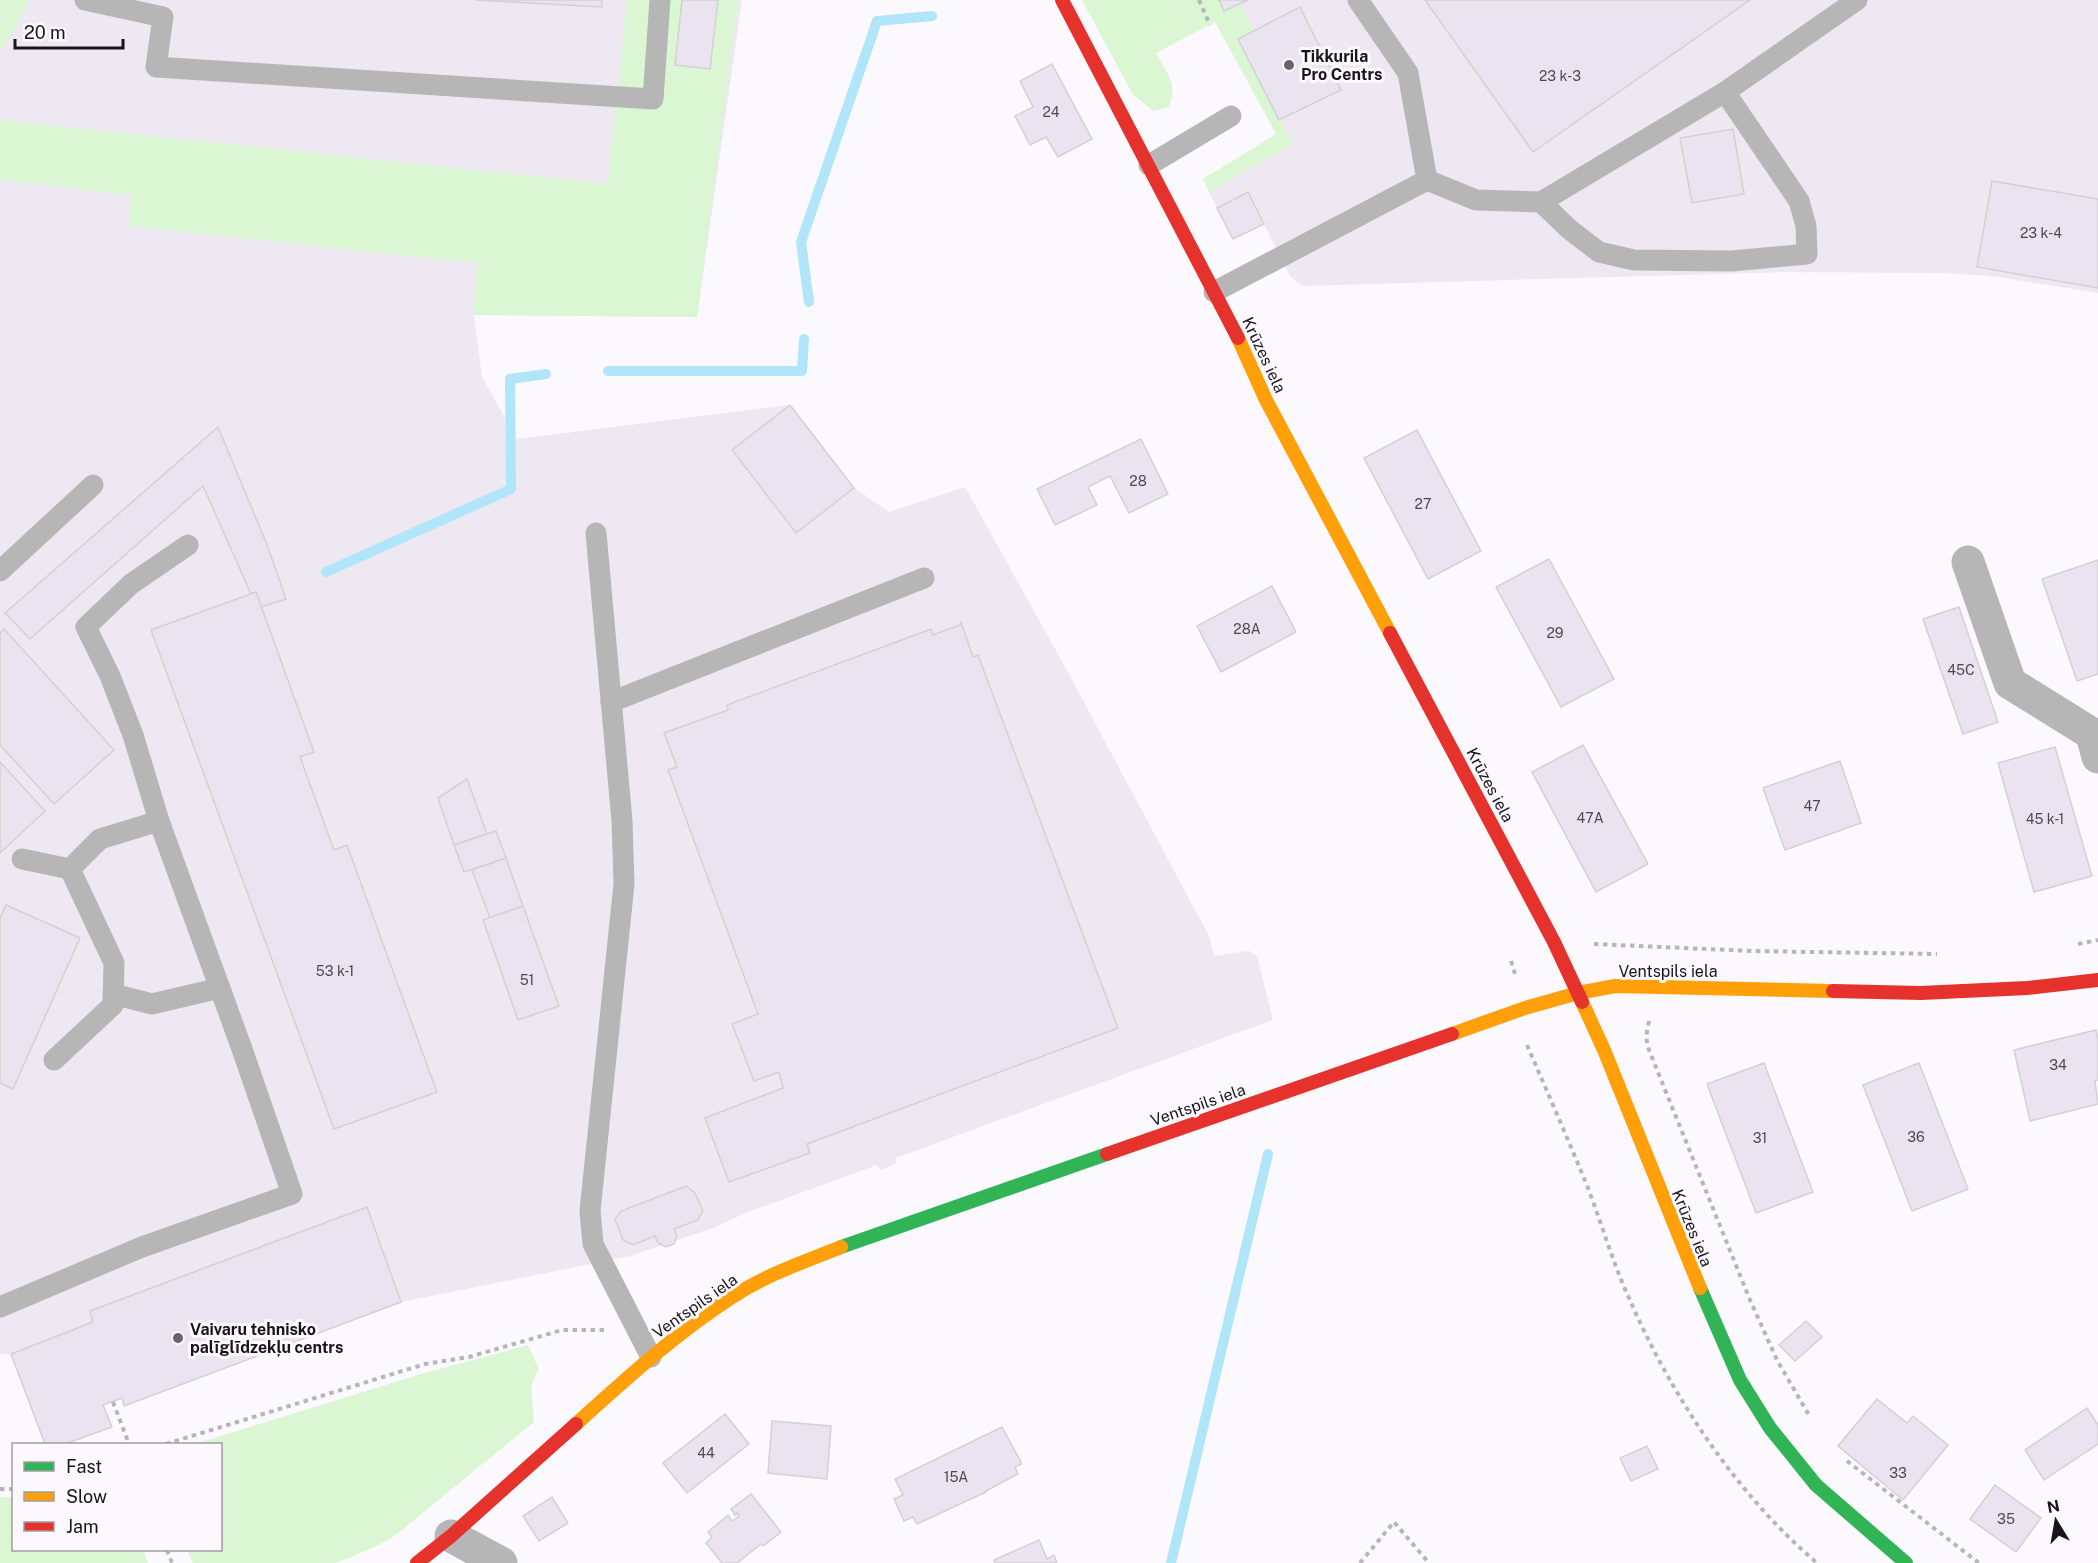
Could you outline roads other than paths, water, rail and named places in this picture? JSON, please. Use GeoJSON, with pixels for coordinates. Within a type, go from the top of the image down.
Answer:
{"type":"FeatureCollection","features":[{"type":"Feature","properties":{"kind":"street","name":"Krūzes iela"},"geometry":{"type":"LineString","coordinates":[[1062,0],[1229,319],[1266,399],[1554,942],[1604,1050],[1711,1317],[1740,1380],[1770,1428],[1816,1485],[1906,1563]]}},
{"type":"Feature","properties":{"kind":"street"},"geometry":{"type":"LineString","coordinates":[[1968,562],[2010,682],[2092,734],[2098,757]]}},
{"type":"Feature","properties":{"kind":"street","name":"Ventspils iela"},"geometry":{"type":"LineString","coordinates":[[417,1563],[451,1536],[651,1357],[733,1296],[778,1272],[858,1241],[1525,1008],[1578,993],[1615,986],[1921,993],[2027,988],[2098,980]]}},
{"type":"Feature","properties":{"kind":"street"},"geometry":{"type":"LineString","coordinates":[[451,1536],[501,1563]]}},
{"type":"Feature","properties":{"kind":"lane"},"geometry":{"type":"LineString","coordinates":[[86,0],[163,17],[156,67],[653,99],[660,0]]}},
{"type":"Feature","properties":{"kind":"lane"},"geometry":{"type":"LineString","coordinates":[[1358,0],[1408,73],[1427,180]]}},
{"type":"Feature","properties":{"kind":"lane"},"geometry":{"type":"LineString","coordinates":[[1214,292],[1427,180],[1476,200],[1541,202],[1725,92],[1857,0]]}},
{"type":"Feature","properties":{"kind":"lane"},"geometry":{"type":"LineString","coordinates":[[1541,202],[1569,230],[1599,252],[1634,260],[1732,261],[1807,255],[1806,226],[1799,201],[1725,92]]}},
{"type":"Feature","properties":{"kind":"lane"},"geometry":{"type":"LineString","coordinates":[[1149,165],[1231,116]]}},
{"type":"Feature","properties":{"kind":"lane"},"geometry":{"type":"LineString","coordinates":[[0,571],[93,485]]}},
{"type":"Feature","properties":{"kind":"lane"},"geometry":{"type":"LineString","coordinates":[[596,533],[622,822],[624,884],[590,1211],[590,1231],[593,1244],[651,1357]]}},
{"type":"Feature","properties":{"kind":"lane"},"geometry":{"type":"LineString","coordinates":[[0,1307],[142,1247],[292,1194],[159,820],[133,735],[110,676],[86,627],[131,584],[188,544]]}},
{"type":"Feature","properties":{"kind":"lane"},"geometry":{"type":"LineString","coordinates":[[611,702],[924,578]]}},
{"type":"Feature","properties":{"kind":"lane"},"geometry":{"type":"LineString","coordinates":[[70,868],[100,839],[159,820]]}},
{"type":"Feature","properties":{"kind":"lane"},"geometry":{"type":"LineString","coordinates":[[22,859],[70,868]]}},
{"type":"Feature","properties":{"kind":"lane"},"geometry":{"type":"LineString","coordinates":[[54,1060],[113,1005],[114,963],[70,868]]}},
{"type":"Feature","properties":{"kind":"lane"},"geometry":{"type":"LineString","coordinates":[[113,993],[152,1004],[220,988]]}},
{"type":"Feature","properties":{"kind":"waterway"},"geometry":{"type":"LineString","coordinates":[[809,302],[801,242],[877,21],[932,16]]}},
{"type":"Feature","properties":{"kind":"waterway"},"geometry":{"type":"LineString","coordinates":[[608,371],[802,371],[804,339]]}},
{"type":"Feature","properties":{"kind":"waterway"},"geometry":{"type":"LineString","coordinates":[[326,572],[511,489],[510,379],[546,374]]}},
{"type":"Feature","properties":{"kind":"waterway"},"geometry":{"type":"LineString","coordinates":[[1171,1563],[1268,1154]]}},
{"type":"Feature","properties":{"kind":"place","name":"Tikkurila Pro Centrs"},"geometry":{"type":"Point","coordinates":[1289,65]}},
{"type":"Feature","properties":{"kind":"place","name":"Vaivaru tehnisko palīglīdzekļu centrs"},"geometry":{"type":"Point","coordinates":[178,1338]}}]}
